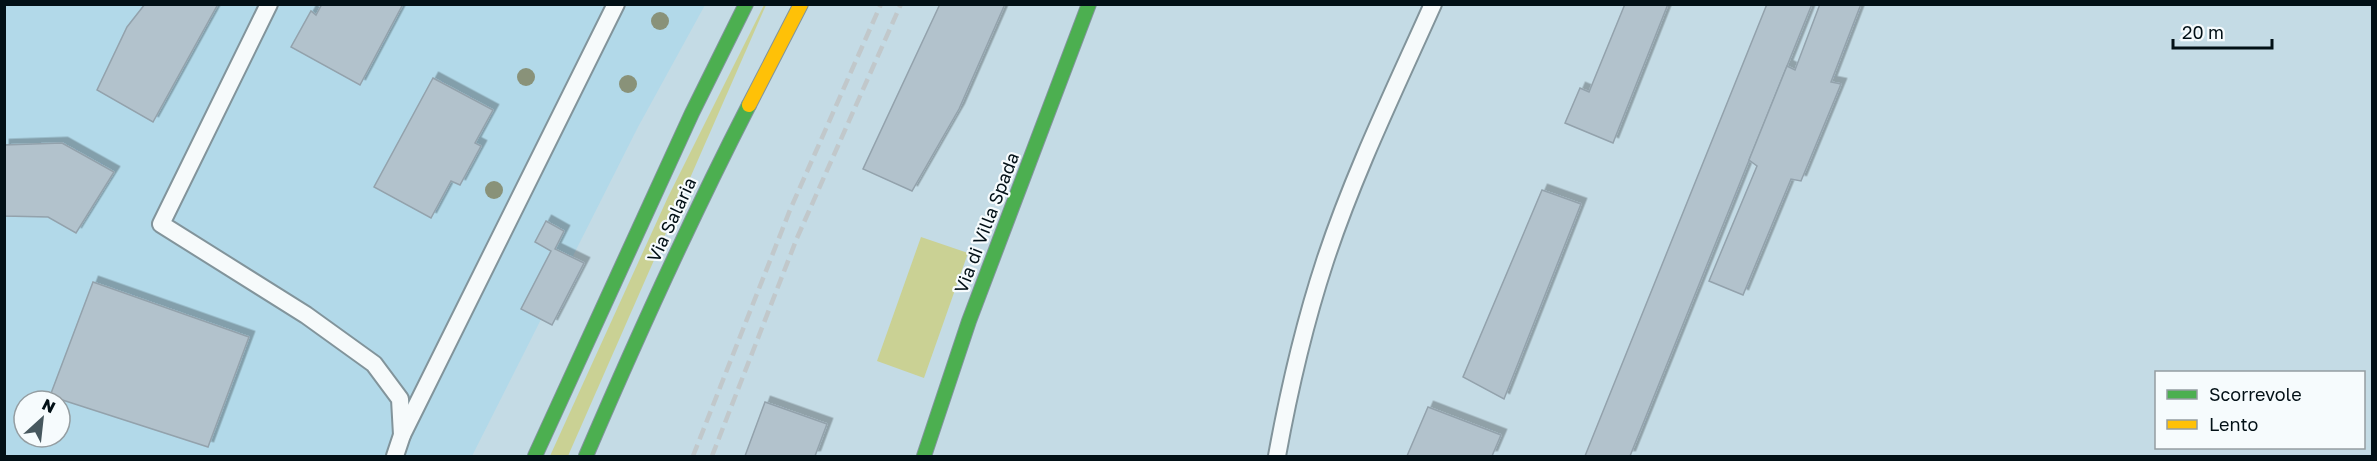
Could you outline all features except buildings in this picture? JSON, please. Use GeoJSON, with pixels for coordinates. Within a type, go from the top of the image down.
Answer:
{"type":"FeatureCollection","features":[{"type":"Feature","properties":{"kind":"main road","name":"Via Salaria"},"geometry":{"type":"LineString","coordinates":[[535,456],[687,123],[746,4]]}},
{"type":"Feature","properties":{"kind":"main road","name":"Via Salaria"},"geometry":{"type":"LineString","coordinates":[[586,456],[633,346],[704,193],[801,4]]}},
{"type":"Feature","properties":{"kind":"main road","name":"Via di Villa Spada"},"geometry":{"type":"LineString","coordinates":[[924,456],[969,321],[1089,4]]}},
{"type":"Feature","properties":{"kind":"lane"},"geometry":{"type":"LineString","coordinates":[[269,4],[161,224],[306,315],[374,364],[400,399],[402,435]]}},
{"type":"Feature","properties":{"kind":"lane"},"geometry":{"type":"LineString","coordinates":[[395,456],[402,435],[616,4]]}},
{"type":"Feature","properties":{"kind":"lane"},"geometry":{"type":"LineString","coordinates":[[1277,456],[1302,339],[1325,260],[1351,192],[1433,4]]}},
{"type":"Feature","properties":{"kind":"shaded area"},"geometry":{"type":"Polygon","coordinates":[[[4,5],[705,5],[638,127],[472,456],[5,456],[4,5]]]}},
{"type":"Feature","properties":{"kind":"green space"},"geometry":{"type":"Polygon","coordinates":[[[766,5],[568,456],[550,456],[668,197],[766,5]]]}},
{"type":"Feature","properties":{"kind":"green space"},"geometry":{"type":"Polygon","coordinates":[[[921,237],[968,253],[924,378],[877,361],[921,237]]]}},
{"type":"Feature","properties":{"kind":"railway"},"geometry":{"type":"LineString","coordinates":[[693,456],[790,210],[881,4]]}},
{"type":"Feature","properties":{"kind":"railway"},"geometry":{"type":"LineString","coordinates":[[712,456],[797,238],[901,4]]}},
{"type":"Feature","properties":{"kind":"traffic: fast"},"geometry":{"type":"LineString","coordinates":[[535,456],[692,113],[746,4]]}},
{"type":"Feature","properties":{"kind":"traffic: fast"},"geometry":{"type":"LineString","coordinates":[[924,456],[969,321],[1089,4]]}},
{"type":"Feature","properties":{"kind":"traffic: fast"},"geometry":{"type":"LineString","coordinates":[[586,456],[665,279],[749,105]]}},
{"type":"Feature","properties":{"kind":"traffic: slow"},"geometry":{"type":"LineString","coordinates":[[749,105],[801,4]]}}]}
